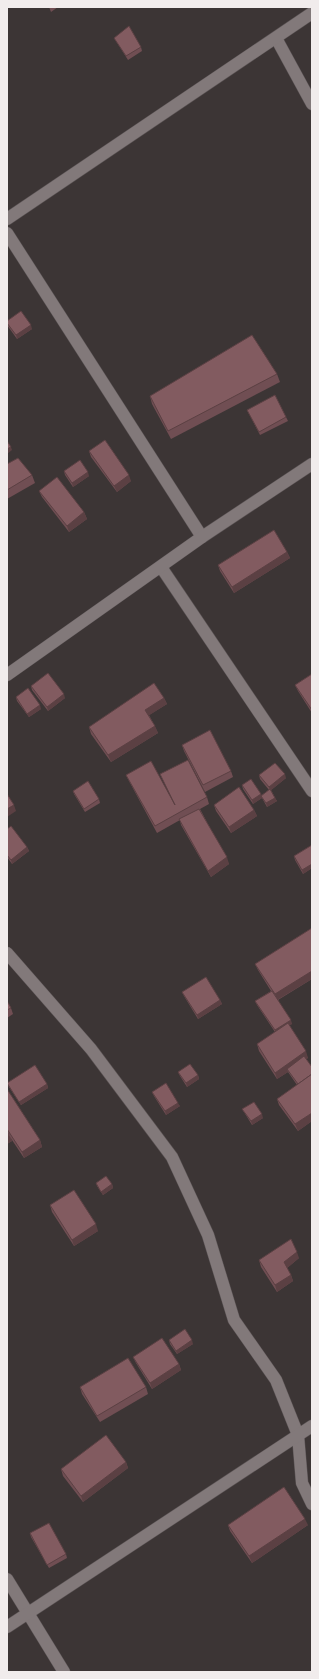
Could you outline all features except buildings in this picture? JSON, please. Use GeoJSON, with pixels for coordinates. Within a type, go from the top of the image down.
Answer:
{"type":"FeatureCollection","features":[{"type":"Feature","properties":{"kind":"street"},"geometry":{"type":"LineString","coordinates":[[7,219],[312,13]]}},
{"type":"Feature","properties":{"kind":"street"},"geometry":{"type":"LineString","coordinates":[[276,38],[312,104]]}},
{"type":"Feature","properties":{"kind":"street"},"geometry":{"type":"LineString","coordinates":[[7,233],[202,537]]}},
{"type":"Feature","properties":{"kind":"street"},"geometry":{"type":"LineString","coordinates":[[7,675],[202,537],[312,464]]}},
{"type":"Feature","properties":{"kind":"street"},"geometry":{"type":"LineString","coordinates":[[161,567],[312,791]]}},
{"type":"Feature","properties":{"kind":"street"},"geometry":{"type":"LineString","coordinates":[[7,953],[92,1049],[172,1157],[208,1235],[234,1320],[276,1380],[298,1435],[302,1483],[312,1504]]}},
{"type":"Feature","properties":{"kind":"street"},"geometry":{"type":"LineString","coordinates":[[7,1627],[312,1426]]}},
{"type":"Feature","properties":{"kind":"street"},"geometry":{"type":"LineString","coordinates":[[7,1579],[64,1672]]}}]}
